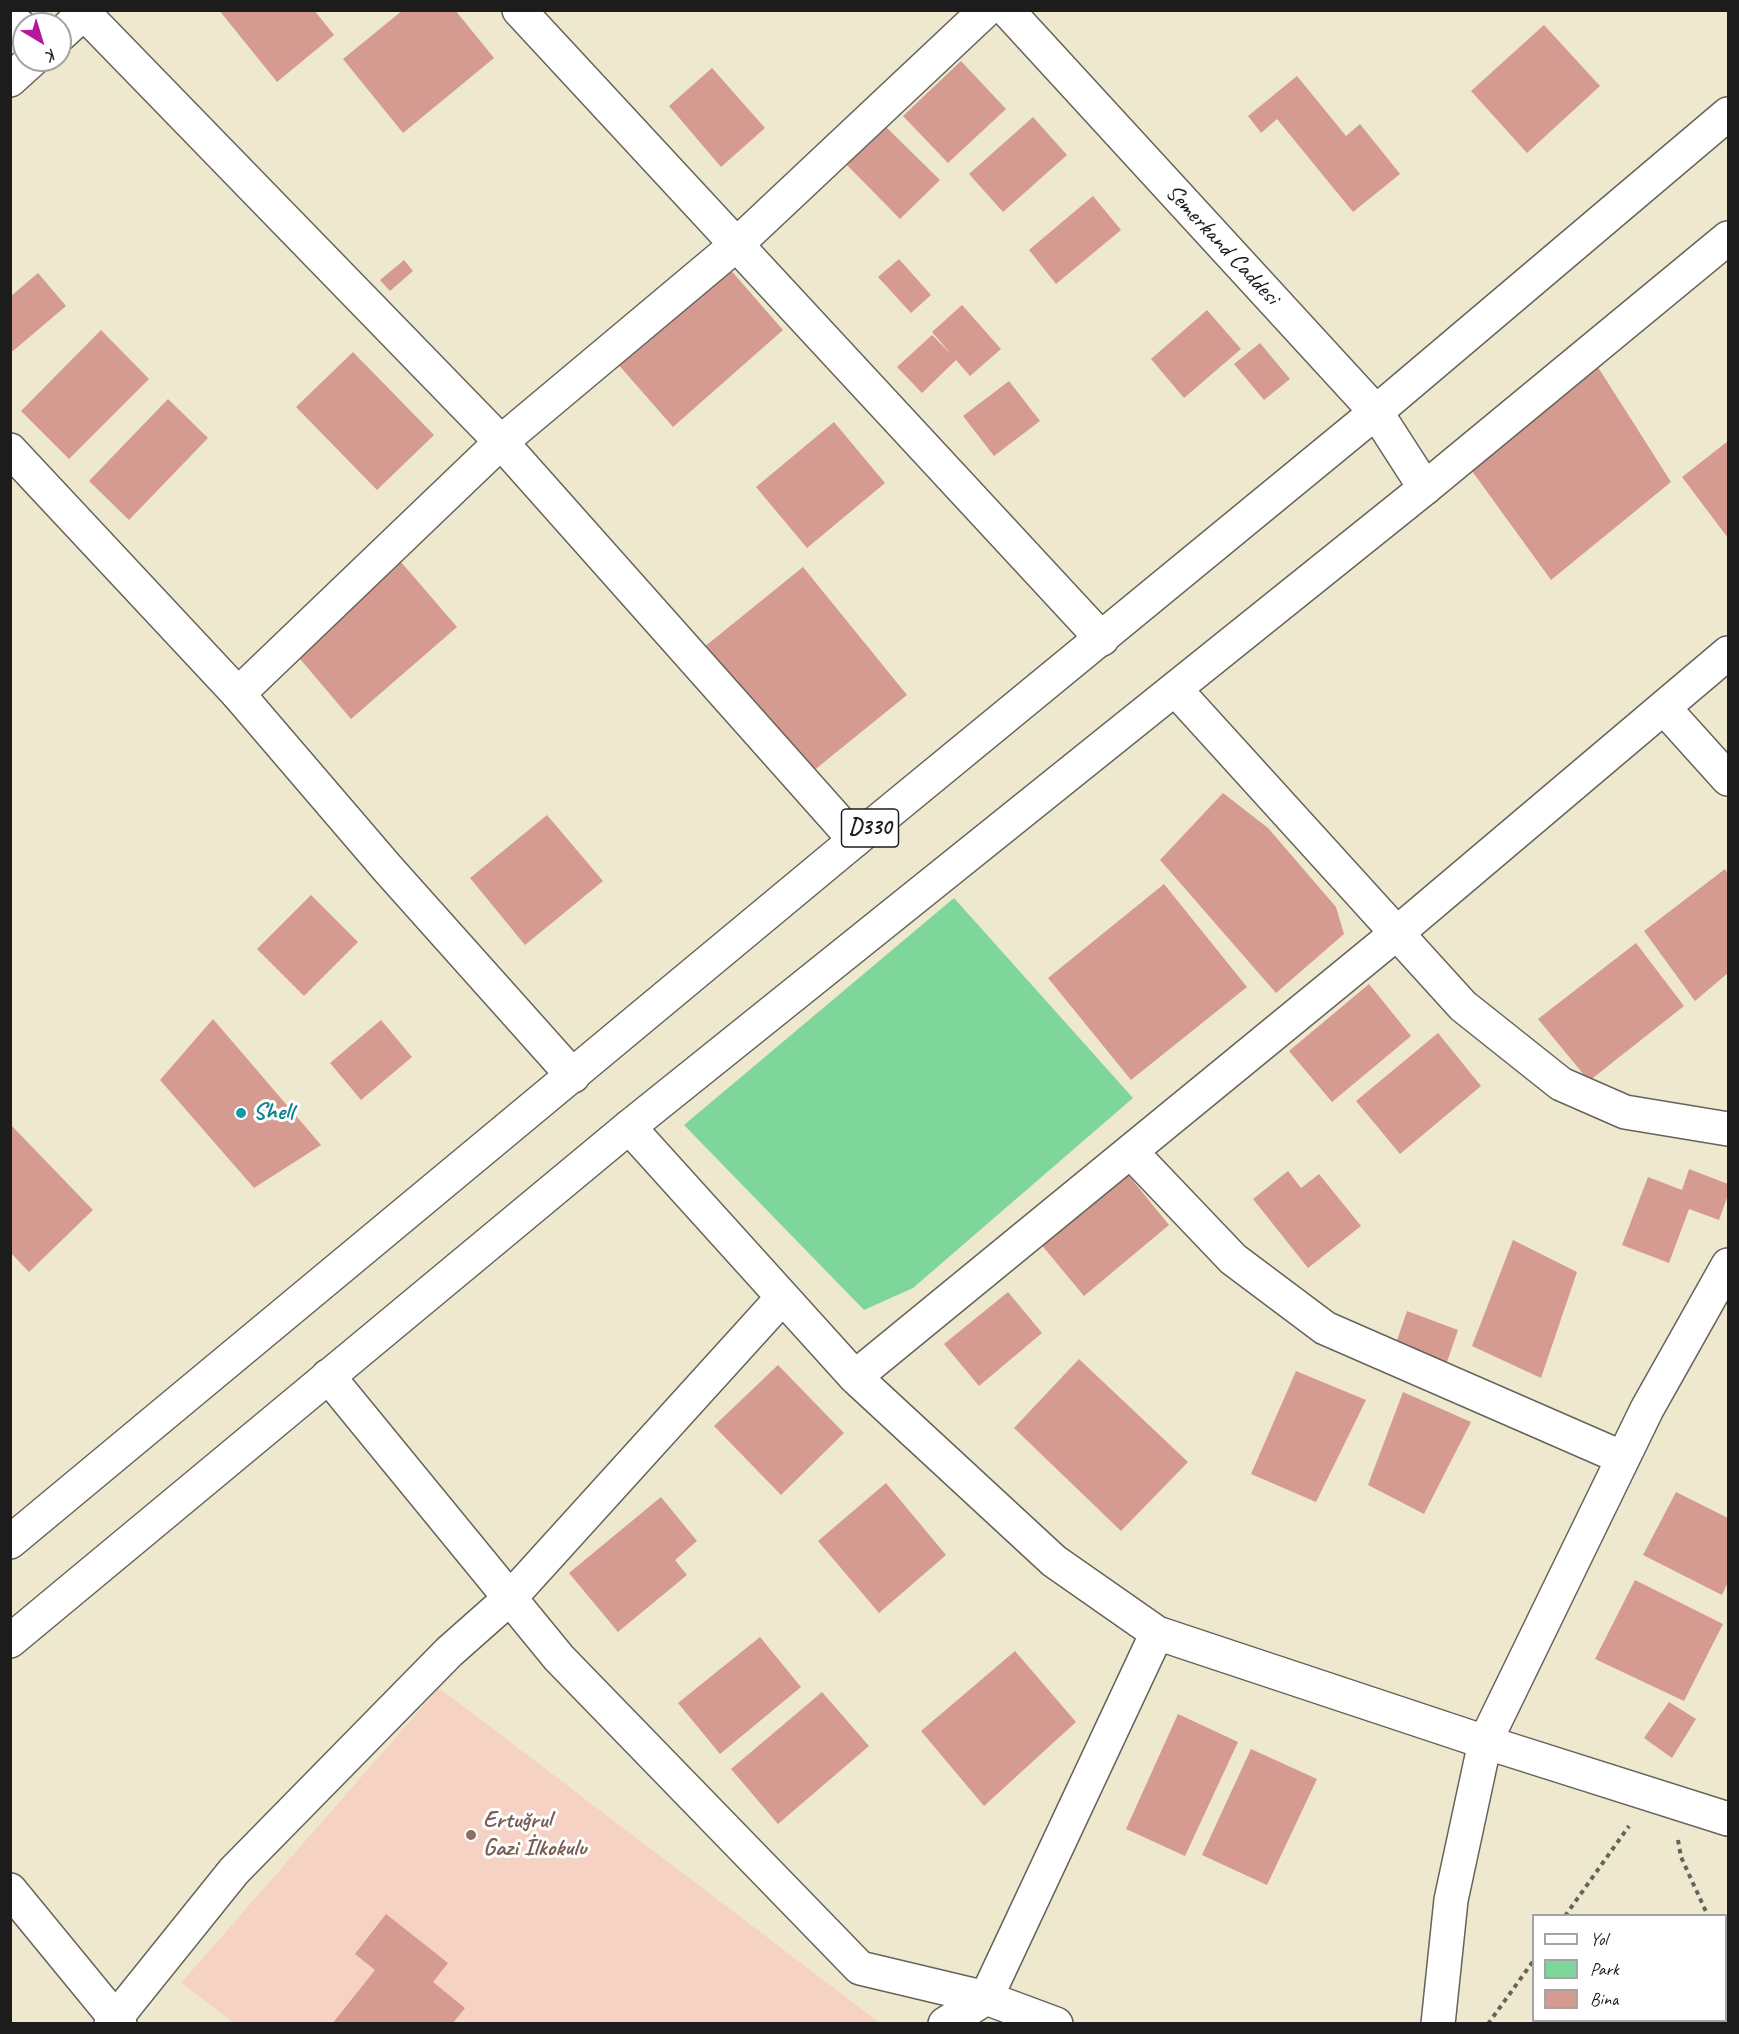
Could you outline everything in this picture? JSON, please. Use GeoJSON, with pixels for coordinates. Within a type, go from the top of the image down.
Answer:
{"type":"FeatureCollection","features":[{"type":"Feature","properties":{"kind":"street"},"geometry":{"type":"LineString","coordinates":[[519,10],[1102,639]]}},
{"type":"Feature","properties":{"kind":"street"},"geometry":{"type":"LineString","coordinates":[[238,694],[501,442],[736,245],[986,10]]}},
{"type":"Feature","properties":{"kind":"street","name":"Semerkand Caddesi"},"geometry":{"type":"LineString","coordinates":[[1007,10],[1376,412],[1425,488]]}},
{"type":"Feature","properties":{"kind":"street"},"geometry":{"type":"LineString","coordinates":[[72,24],[86,12],[501,442],[855,840]]}},
{"type":"Feature","properties":{"kind":"street","name":"D330"},"geometry":{"type":"LineString","coordinates":[[10,1542],[855,840],[1376,412],[1728,114]]}},
{"type":"Feature","properties":{"kind":"street"},"geometry":{"type":"LineString","coordinates":[[10,1641],[629,1127],[1425,488],[1728,238]]}},
{"type":"Feature","properties":{"kind":"street"},"geometry":{"type":"LineString","coordinates":[[10,450],[238,694],[388,869],[573,1076]]}},
{"type":"Feature","properties":{"kind":"street"},"geometry":{"type":"LineString","coordinates":[[855,1377],[1396,933],[1728,653]]}},
{"type":"Feature","properties":{"kind":"street"},"geometry":{"type":"LineString","coordinates":[[1175,689],[1463,1006],[1561,1084],[1625,1112],[1728,1129]]}},
{"type":"Feature","properties":{"kind":"street"},"geometry":{"type":"LineString","coordinates":[[1664,708],[1728,779]]}},
{"type":"Feature","properties":{"kind":"street"},"geometry":{"type":"LineString","coordinates":[[629,1127],[855,1377],[1054,1561],[1157,1633],[1485,1742],[1728,1819]]}},
{"type":"Feature","properties":{"kind":"street"},"geometry":{"type":"LineString","coordinates":[[1131,1152],[1233,1259],[1325,1328],[1623,1458]]}},
{"type":"Feature","properties":{"kind":"street"},"geometry":{"type":"LineString","coordinates":[[1438,2024],[1451,1900],[1485,1742],[1647,1409],[1728,1265]]}},
{"type":"Feature","properties":{"kind":"street"},"geometry":{"type":"LineString","coordinates":[[10,1890],[115,2022],[234,1871],[449,1652],[510,1598],[782,1298]]}},
{"type":"Feature","properties":{"kind":"street"},"geometry":{"type":"LineString","coordinates":[[328,1376],[559,1658],[860,1968],[986,1998],[1056,2024]]}},
{"type":"Feature","properties":{"kind":"street"},"geometry":{"type":"LineString","coordinates":[[945,2024],[986,1998],[1157,1633]]}},
{"type":"Feature","properties":{"kind":"path"},"geometry":{"type":"LineString","coordinates":[[1566,1914],[1652,1795]]}},
{"type":"Feature","properties":{"kind":"path"},"geometry":{"type":"LineString","coordinates":[[1680,1857],[1707,1914]]}},
{"type":"Feature","properties":{"kind":"path"},"geometry":{"type":"LineString","coordinates":[[1488,2024],[1532,1961]]}},
{"type":"Feature","properties":{"kind":"shaded area","name":"Ertuğrul Gazi İlkokulu"},"geometry":{"type":"Polygon","coordinates":[[[439,1688],[880,2023],[234,2023],[181,1983],[439,1688]]]}},
{"type":"Feature","properties":{"kind":"green space"},"geometry":{"type":"Polygon","coordinates":[[[954,898],[1133,1098],[913,1288],[864,1310],[684,1125],[954,898]]]}},
{"type":"Feature","properties":{"kind":"building"},"geometry":{"type":"Polygon","coordinates":[[[219,10],[314,10],[334,35],[277,82],[219,10]]]}},
{"type":"Feature","properties":{"kind":"building"},"geometry":{"type":"Polygon","coordinates":[[[403,10],[455,10],[494,58],[403,133],[343,59],[403,10]]]}},
{"type":"Feature","properties":{"kind":"building"},"geometry":{"type":"Polygon","coordinates":[[[1544,25],[1600,86],[1527,153],[1471,91],[1544,25]]]}},
{"type":"Feature","properties":{"kind":"building"},"geometry":{"type":"Polygon","coordinates":[[[961,61],[1006,109],[948,163],[903,116],[961,61]]]}},
{"type":"Feature","properties":{"kind":"building"},"geometry":{"type":"Polygon","coordinates":[[[712,68],[765,128],[721,167],[669,106],[712,68]]]}},
{"type":"Feature","properties":{"kind":"building"},"geometry":{"type":"Polygon","coordinates":[[[1297,76],[1346,136],[1360,124],[1400,174],[1353,212],[1277,119],[1261,133],[1248,116],[1297,76]]]}},
{"type":"Feature","properties":{"kind":"building"},"geometry":{"type":"Polygon","coordinates":[[[1033,117],[1067,155],[1003,212],[969,174],[1033,117]]]}},
{"type":"Feature","properties":{"kind":"building"},"geometry":{"type":"Polygon","coordinates":[[[884,125],[940,180],[900,219],[845,163],[884,125]]]}},
{"type":"Feature","properties":{"kind":"building"},"geometry":{"type":"Polygon","coordinates":[[[1093,196],[1121,230],[1056,284],[1029,250],[1093,196]]]}},
{"type":"Feature","properties":{"kind":"building"},"geometry":{"type":"Polygon","coordinates":[[[899,259],[931,295],[911,313],[878,277],[899,259]]]}},
{"type":"Feature","properties":{"kind":"building"},"geometry":{"type":"Polygon","coordinates":[[[404,260],[413,271],[390,291],[380,280],[404,260]]]}},
{"type":"Feature","properties":{"kind":"building"},"geometry":{"type":"Polygon","coordinates":[[[728,267],[783,330],[673,427],[617,363],[728,267]]]}},
{"type":"Feature","properties":{"kind":"building"},"geometry":{"type":"Polygon","coordinates":[[[38,273],[66,306],[13,351],[10,349],[10,297],[38,273]]]}},
{"type":"Feature","properties":{"kind":"building"},"geometry":{"type":"Polygon","coordinates":[[[962,305],[1001,349],[970,376],[956,360],[922,393],[897,367],[932,335],[952,355],[932,332],[962,305]]]}},
{"type":"Feature","properties":{"kind":"building"},"geometry":{"type":"Polygon","coordinates":[[[1207,310],[1241,349],[1184,398],[1151,359],[1207,310]]]}},
{"type":"Feature","properties":{"kind":"building"},"geometry":{"type":"Polygon","coordinates":[[[101,330],[149,379],[69,459],[21,411],[101,330]]]}},
{"type":"Feature","properties":{"kind":"building"},"geometry":{"type":"Polygon","coordinates":[[[1260,343],[1290,379],[1264,400],[1234,364],[1260,343]]]}},
{"type":"Feature","properties":{"kind":"building"},"geometry":{"type":"Polygon","coordinates":[[[353,352],[434,435],[377,490],[296,407],[353,352]]]}},
{"type":"Feature","properties":{"kind":"building"},"geometry":{"type":"Polygon","coordinates":[[[1596,364],[1671,482],[1551,580],[1472,471],[1596,364]]]}},
{"type":"Feature","properties":{"kind":"building"},"geometry":{"type":"Polygon","coordinates":[[[1009,381],[1040,421],[994,456],[963,416],[1009,381]]]}},
{"type":"Feature","properties":{"kind":"building"},"geometry":{"type":"Polygon","coordinates":[[[168,399],[208,438],[129,520],[89,481],[168,399]]]}},
{"type":"Feature","properties":{"kind":"building"},"geometry":{"type":"Polygon","coordinates":[[[834,422],[885,483],[807,548],[756,487],[834,422]]]}},
{"type":"Feature","properties":{"kind":"building"},"geometry":{"type":"Polygon","coordinates":[[[1728,441],[1728,538],[1682,477],[1728,441]]]}},
{"type":"Feature","properties":{"kind":"building"},"geometry":{"type":"Polygon","coordinates":[[[401,562],[457,627],[351,719],[295,653],[401,562]]]}},
{"type":"Feature","properties":{"kind":"building"},"geometry":{"type":"Polygon","coordinates":[[[803,567],[907,695],[807,776],[703,648],[803,567]]]}},
{"type":"Feature","properties":{"kind":"building"},"geometry":{"type":"Polygon","coordinates":[[[1223,793],[1268,828],[1336,907],[1344,934],[1276,993],[1160,860],[1223,793]]]}},
{"type":"Feature","properties":{"kind":"building"},"geometry":{"type":"Polygon","coordinates":[[[547,815],[603,881],[525,945],[470,878],[547,815]]]}},
{"type":"Feature","properties":{"kind":"building"},"geometry":{"type":"Polygon","coordinates":[[[1725,869],[1728,874],[1728,973],[1695,1001],[1644,931],[1725,869]]]}},
{"type":"Feature","properties":{"kind":"building"},"geometry":{"type":"Polygon","coordinates":[[[1164,884],[1247,987],[1131,1080],[1048,978],[1164,884]]]}},
{"type":"Feature","properties":{"kind":"building"},"geometry":{"type":"Polygon","coordinates":[[[311,895],[358,942],[304,996],[257,949],[311,895]]]}},
{"type":"Feature","properties":{"kind":"building"},"geometry":{"type":"Polygon","coordinates":[[[1636,943],[1684,1006],[1589,1081],[1538,1019],[1636,943]]]}},
{"type":"Feature","properties":{"kind":"building"},"geometry":{"type":"Polygon","coordinates":[[[1369,984],[1411,1036],[1332,1102],[1289,1051],[1369,984]]]}},
{"type":"Feature","properties":{"kind":"building","name":"Shell"},"geometry":{"type":"Polygon","coordinates":[[[213,1019],[321,1145],[254,1188],[160,1080],[213,1019]]]}},
{"type":"Feature","properties":{"kind":"building"},"geometry":{"type":"Polygon","coordinates":[[[381,1020],[412,1057],[361,1100],[330,1063],[381,1020]]]}},
{"type":"Feature","properties":{"kind":"building"},"geometry":{"type":"Polygon","coordinates":[[[1438,1033],[1481,1086],[1400,1154],[1356,1101],[1438,1033]]]}},
{"type":"Feature","properties":{"kind":"building"},"geometry":{"type":"Polygon","coordinates":[[[10,1124],[93,1210],[29,1272],[10,1252],[10,1124]]]}},
{"type":"Feature","properties":{"kind":"building"},"geometry":{"type":"Polygon","coordinates":[[[1689,1169],[1728,1184],[1728,1195],[1719,1220],[1689,1209],[1669,1263],[1622,1245],[1648,1177],[1682,1190],[1689,1169]]]}},
{"type":"Feature","properties":{"kind":"building"},"geometry":{"type":"Polygon","coordinates":[[[1125,1171],[1169,1225],[1084,1296],[1040,1243],[1125,1171]]]}},
{"type":"Feature","properties":{"kind":"building"},"geometry":{"type":"Polygon","coordinates":[[[1288,1171],[1301,1188],[1319,1174],[1361,1226],[1308,1268],[1253,1199],[1288,1171]]]}},
{"type":"Feature","properties":{"kind":"building"},"geometry":{"type":"Polygon","coordinates":[[[1513,1240],[1577,1272],[1541,1378],[1472,1346],[1513,1240]]]}},
{"type":"Feature","properties":{"kind":"building"},"geometry":{"type":"Polygon","coordinates":[[[1008,1292],[1042,1333],[979,1386],[944,1344],[1008,1292]]]}},
{"type":"Feature","properties":{"kind":"building"},"geometry":{"type":"Polygon","coordinates":[[[1407,1311],[1458,1330],[1447,1362],[1396,1343],[1407,1311]]]}},
{"type":"Feature","properties":{"kind":"building"},"geometry":{"type":"Polygon","coordinates":[[[1079,1359],[1188,1462],[1121,1531],[1014,1428],[1079,1359]]]}},
{"type":"Feature","properties":{"kind":"building"},"geometry":{"type":"Polygon","coordinates":[[[778,1365],[844,1433],[781,1495],[714,1426],[778,1365]]]}},
{"type":"Feature","properties":{"kind":"building"},"geometry":{"type":"Polygon","coordinates":[[[1296,1371],[1366,1400],[1316,1502],[1251,1474],[1296,1371]]]}},
{"type":"Feature","properties":{"kind":"building"},"geometry":{"type":"Polygon","coordinates":[[[1403,1392],[1471,1422],[1424,1514],[1368,1485],[1403,1392]]]}},
{"type":"Feature","properties":{"kind":"building"},"geometry":{"type":"Polygon","coordinates":[[[886,1483],[946,1555],[879,1613],[818,1541],[886,1483]]]}},
{"type":"Feature","properties":{"kind":"building"},"geometry":{"type":"Polygon","coordinates":[[[1676,1492],[1728,1518],[1728,1582],[1722,1595],[1643,1555],[1676,1492]]]}},
{"type":"Feature","properties":{"kind":"building"},"geometry":{"type":"Polygon","coordinates":[[[661,1497],[697,1541],[675,1560],[687,1575],[618,1632],[569,1573],[661,1497]]]}},
{"type":"Feature","properties":{"kind":"building"},"geometry":{"type":"Polygon","coordinates":[[[1635,1580],[1723,1624],[1684,1701],[1595,1659],[1635,1580]]]}},
{"type":"Feature","properties":{"kind":"building"},"geometry":{"type":"Polygon","coordinates":[[[760,1637],[801,1687],[720,1754],[678,1703],[760,1637]]]}},
{"type":"Feature","properties":{"kind":"building"},"geometry":{"type":"Polygon","coordinates":[[[1015,1651],[1076,1722],[984,1806],[921,1731],[1015,1651]]]}},
{"type":"Feature","properties":{"kind":"building"},"geometry":{"type":"Polygon","coordinates":[[[822,1692],[869,1746],[778,1824],[731,1769],[822,1692]]]}},
{"type":"Feature","properties":{"kind":"building"},"geometry":{"type":"Polygon","coordinates":[[[1669,1702],[1696,1719],[1672,1758],[1644,1738],[1669,1702]]]}},
{"type":"Feature","properties":{"kind":"building"},"geometry":{"type":"Polygon","coordinates":[[[1178,1714],[1238,1742],[1185,1856],[1126,1829],[1178,1714]]]}},
{"type":"Feature","properties":{"kind":"building"},"geometry":{"type":"Polygon","coordinates":[[[1251,1749],[1317,1779],[1267,1885],[1202,1855],[1251,1749]]]}},
{"type":"Feature","properties":{"kind":"building"},"geometry":{"type":"Polygon","coordinates":[[[386,1914],[448,1963],[433,1982],[465,2008],[452,2024],[332,2024],[375,1970],[355,1954],[386,1914]]]}},
{"type":"Feature","properties":{"kind":"place","name":"Shell"},"geometry":{"type":"Point","coordinates":[241,1113]}},
{"type":"Feature","properties":{"kind":"place","name":"Ertuğrul Gazi İlkokulu"},"geometry":{"type":"Point","coordinates":[471,1835]}}]}
